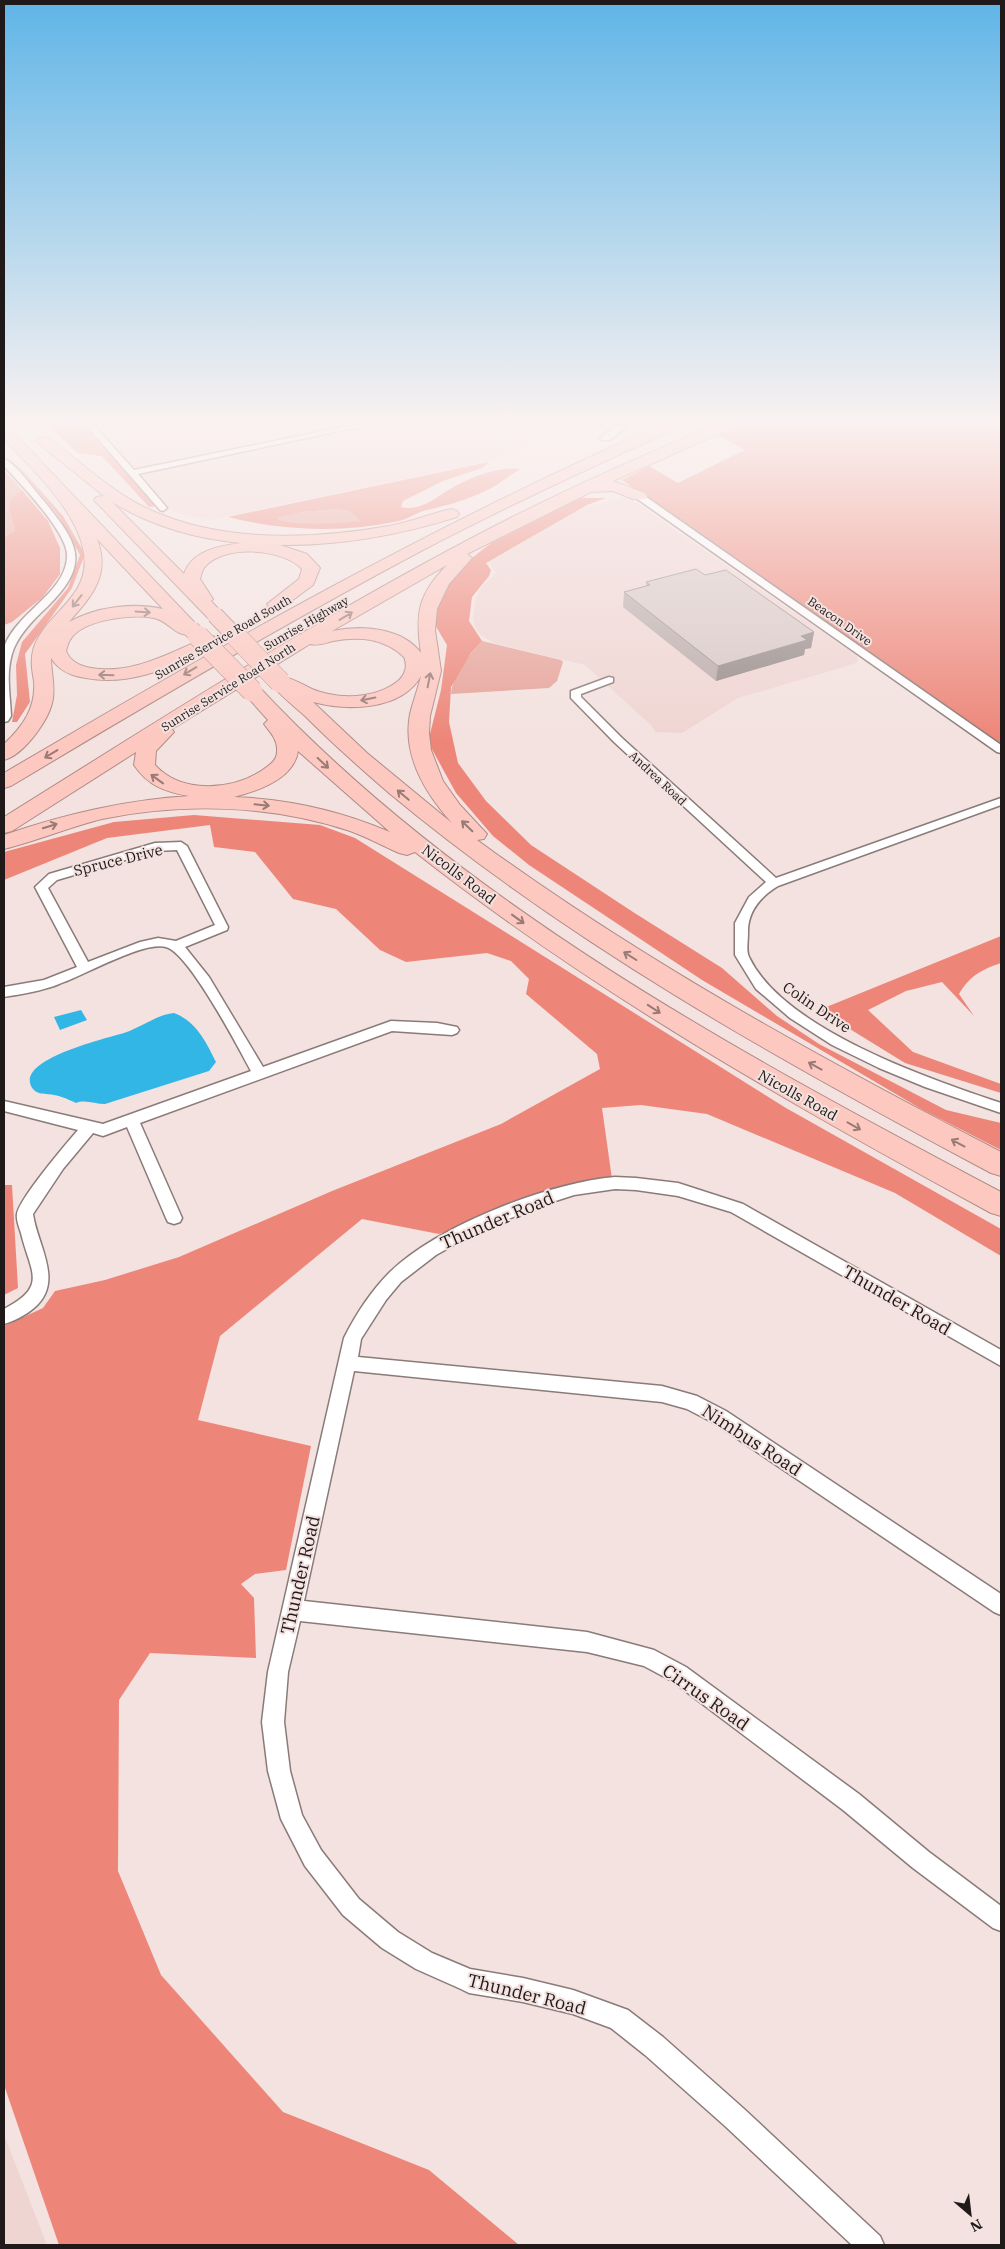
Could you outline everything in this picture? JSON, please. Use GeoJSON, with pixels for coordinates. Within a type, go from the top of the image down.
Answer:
{"type":"FeatureCollection","features":[{"type":"Feature","properties":{"kind":"highway"},"geometry":{"type":"LineString","coordinates":[[4,754],[22,738],[37,715],[44,694],[40,661],[43,647],[54,628],[85,590],[94,566],[91,544],[82,530]]}},
{"type":"Feature","properties":{"kind":"highway"},"geometry":{"type":"LineString","coordinates":[[97,530],[188,629]]}},
{"type":"Feature","properties":{"kind":"highway","name":"Nicolls Road"},"geometry":{"type":"LineString","coordinates":[[131,530],[215,615],[259,664],[283,681],[352,752],[410,801],[493,864],[583,927],[675,985],[782,1048],[1001,1165]]}},
{"type":"Feature","properties":{"kind":"highway","name":"Nicolls Road"},"geometry":{"type":"LineString","coordinates":[[200,530],[220,534],[288,540],[351,537],[395,530]]}},
{"type":"Feature","properties":{"kind":"highway","name":"Sunrise Service Road South"},"geometry":{"type":"LineString","coordinates":[[4,762],[214,644],[264,613],[424,530]]}},
{"type":"Feature","properties":{"kind":"highway","name":"Sunrise Highway"},"geometry":{"type":"LineString","coordinates":[[4,782],[199,666],[369,570],[449,530]]}},
{"type":"Feature","properties":{"kind":"highway","name":"Sunrise Highway"},"geometry":{"type":"LineString","coordinates":[[95,749],[261,648],[407,567],[480,530]]}},
{"type":"Feature","properties":{"kind":"highway","name":"Sunrise Service Road North"},"geometry":{"type":"LineString","coordinates":[[4,826],[204,702],[259,664],[503,530]]}},
{"type":"Feature","properties":{"kind":"highway"},"geometry":{"type":"LineString","coordinates":[[512,530],[472,552],[450,572],[434,594],[426,618],[431,671],[419,717],[418,736],[426,769],[446,804],[488,844],[583,927]]}},
{"type":"Feature","properties":{"kind":"highway"},"geometry":{"type":"LineString","coordinates":[[215,615],[191,579],[194,568],[202,561],[226,551],[251,547],[283,550],[302,557],[311,568],[310,577],[304,584],[264,613]]}},
{"type":"Feature","properties":{"kind":"highway"},"geometry":{"type":"LineString","coordinates":[[188,629],[173,620],[155,613],[128,611],[110,614],[85,621],[74,627],[61,638],[57,651],[62,662],[77,671],[116,676],[155,668],[214,644]]}},
{"type":"Feature","properties":{"kind":"highway","name":"Nicolls Road"},"geometry":{"type":"LineString","coordinates":[[188,629],[214,644],[257,697],[322,763],[486,896],[616,985],[717,1048],[842,1119],[1001,1205]]}},
{"type":"Feature","properties":{"kind":"highway"},"geometry":{"type":"LineString","coordinates":[[259,664],[319,639],[354,634],[373,635],[396,642],[409,650],[416,665],[413,675],[403,686],[385,695],[362,701],[337,702],[315,698],[283,681]]}},
{"type":"Feature","properties":{"kind":"highway"},"geometry":{"type":"LineString","coordinates":[[204,702],[157,737],[144,758],[147,770],[164,784],[191,792],[213,793],[245,788],[271,776],[282,765],[289,748],[285,738],[257,697]]}},
{"type":"Feature","properties":{"kind":"highway"},"geometry":{"type":"LineString","coordinates":[[4,842],[54,824],[127,809],[193,803],[260,805],[322,816],[376,833],[407,848],[486,896]]}},
{"type":"Feature","properties":{"kind":"street"},"geometry":{"type":"LineString","coordinates":[[4,719],[6,716],[4,671],[11,641],[20,628],[58,588],[69,568],[72,555],[69,545],[59,530]]}},
{"type":"Feature","properties":{"kind":"street","name":"Beacon Drive"},"geometry":{"type":"LineString","coordinates":[[687,530],[1001,750]]}},
{"type":"Feature","properties":{"kind":"street","name":"Andrea Road"},"geometry":{"type":"LineString","coordinates":[[609,680],[580,690],[575,693],[576,698],[618,740],[774,883]]}},
{"type":"Feature","properties":{"kind":"street","name":"Colin Drive"},"geometry":{"type":"LineString","coordinates":[[1001,801],[774,883],[762,890],[749,906],[739,930],[737,943],[745,964],[764,989],[805,1022],[858,1052],[918,1079],[1001,1108]]}},
{"type":"Feature","properties":{"kind":"street","name":"Spruce Drive"},"geometry":{"type":"LineString","coordinates":[[85,969],[41,887],[53,877],[154,847],[181,846],[222,927],[176,946]]}},
{"type":"Feature","properties":{"kind":"street"},"geometry":{"type":"LineString","coordinates":[[4,992],[52,982],[150,942],[170,943],[182,950],[205,982],[260,1073]]}},
{"type":"Feature","properties":{"kind":"street"},"geometry":{"type":"LineString","coordinates":[[4,1106],[103,1130],[391,1026],[404,1028],[437,1026],[452,1030]]}},
{"type":"Feature","properties":{"kind":"street"},"geometry":{"type":"LineString","coordinates":[[131,1120],[174,1218]]}},
{"type":"Feature","properties":{"kind":"street"},"geometry":{"type":"LineString","coordinates":[[4,1317],[31,1301],[37,1295],[42,1281],[41,1269],[26,1222],[25,1214],[28,1207],[47,1178],[89,1127]]}},
{"type":"Feature","properties":{"kind":"street","name":"Thunder Road"},"geometry":{"type":"LineString","coordinates":[[871,2245],[734,2116],[654,2046],[619,2019],[565,2000],[523,1990],[468,1982],[424,1961],[390,1940],[351,1907],[313,1858],[292,1819],[279,1771],[273,1722],[278,1672],[347,1363],[354,1338],[366,1314],[388,1284],[413,1260],[443,1241],[539,1199],[576,1188],[613,1184],[677,1188],[706,1196],[737,1208],[1001,1360]]}},
{"type":"Feature","properties":{"kind":"street","name":"Nimbus Road"},"geometry":{"type":"LineString","coordinates":[[347,1363],[662,1394],[691,1402],[720,1417],[1001,1605]]}},
{"type":"Feature","properties":{"kind":"street","name":"Cirrus Road"},"geometry":{"type":"LineString","coordinates":[[292,1610],[587,1642],[647,1657],[679,1674],[851,1802],[921,1860],[1001,1920]]}},
{"type":"Feature","properties":{"kind":"shaded area"},"geometry":{"type":"Polygon","coordinates":[[[4,530],[15,530],[15,530],[4,538],[4,530]]]}},
{"type":"Feature","properties":{"kind":"shaded area"},"geometry":{"type":"Polygon","coordinates":[[[15,530],[52,530],[60,548],[60,574],[43,597],[12,622],[4,625],[4,538],[15,530]]]}},
{"type":"Feature","properties":{"kind":"shaded area"},"geometry":{"type":"Polygon","coordinates":[[[66,530],[71,530],[85,554],[72,588],[25,654],[30,702],[17,722],[12,722],[17,695],[16,665],[22,642],[68,588],[80,555],[66,530]]]}},
{"type":"Feature","properties":{"kind":"shaded area"},"geometry":{"type":"Polygon","coordinates":[[[517,530],[544,530],[486,563],[491,570],[489,576],[472,597],[469,621],[482,641],[471,653],[451,687],[449,722],[458,763],[486,801],[531,845],[722,968],[777,1016],[819,1044],[946,1110],[1001,1123],[1001,1150],[923,1110],[702,980],[529,865],[493,836],[456,793],[428,742],[441,690],[447,645],[435,625],[440,595],[463,565],[491,543],[517,530]]]}},
{"type":"Feature","properties":{"kind":"shaded area"},"geometry":{"type":"Polygon","coordinates":[[[675,530],[857,656],[858,661],[854,664],[738,698],[682,733],[655,732],[652,726],[585,665],[494,643],[481,635],[475,628],[473,617],[476,598],[481,588],[496,573],[489,561],[538,531],[675,530]]]}},
{"type":"Feature","properties":{"kind":"shaded area"},"geometry":{"type":"Polygon","coordinates":[[[692,530],[1001,530],[1001,749],[692,530]]]}},
{"type":"Feature","properties":{"kind":"shaded area"},"geometry":{"type":"Polygon","coordinates":[[[482,641],[561,660],[563,662],[557,681],[549,688],[451,694],[458,672],[482,641]]]}},
{"type":"Feature","properties":{"kind":"shaded area"},"geometry":{"type":"Polygon","coordinates":[[[194,815],[320,825],[355,838],[786,1108],[1001,1229],[1001,1256],[895,1193],[707,1114],[641,1105],[602,1108],[612,1179],[584,1183],[439,1234],[362,1219],[220,1336],[198,1420],[311,1446],[286,1570],[255,1574],[241,1584],[254,1598],[256,1658],[150,1653],[119,1700],[118,1871],[161,1975],[283,2112],[429,2170],[519,2245],[59,2245],[4,2085],[4,1326],[43,1308],[55,1291],[105,1280],[179,1257],[332,1191],[501,1124],[600,1069],[597,1054],[526,994],[529,979],[511,961],[487,953],[406,962],[380,950],[336,909],[293,899],[255,852],[214,847],[210,825],[107,838],[4,880],[4,852],[114,822],[194,815]]]}},
{"type":"Feature","properties":{"kind":"shaded area"},"geometry":{"type":"Polygon","coordinates":[[[1001,936],[1001,963],[977,974],[967,982],[959,994],[974,1016],[942,982],[906,991],[868,1010],[913,1052],[1001,1084],[1001,1093],[905,1063],[819,1010],[1001,936]]]}},
{"type":"Feature","properties":{"kind":"shaded area"},"geometry":{"type":"Polygon","coordinates":[[[4,1185],[12,1185],[18,1288],[4,1295],[4,1185]]]}},
{"type":"Feature","properties":{"kind":"shaded area"},"geometry":{"type":"Polygon","coordinates":[[[4,2135],[40,2227],[47,2245],[4,2245],[4,2135]]]}},
{"type":"Feature","properties":{"kind":"water"},"geometry":{"type":"Polygon","coordinates":[[[81,1010],[87,1020],[60,1030],[54,1017],[81,1010]]]}},
{"type":"Feature","properties":{"kind":"water"},"geometry":{"type":"Polygon","coordinates":[[[174,1013],[188,1021],[200,1033],[216,1062],[209,1071],[105,1104],[76,1103],[60,1096],[38,1093],[33,1089],[30,1078],[36,1069],[48,1060],[82,1045],[124,1033],[161,1016],[174,1013]]]}},
{"type":"Feature","properties":{"kind":"building"},"geometry":{"type":"Polygon","coordinates":[[[696,569],[705,575],[726,570],[814,632],[801,636],[807,640],[718,666],[624,592],[650,585],[646,582],[696,569]]]}}]}
